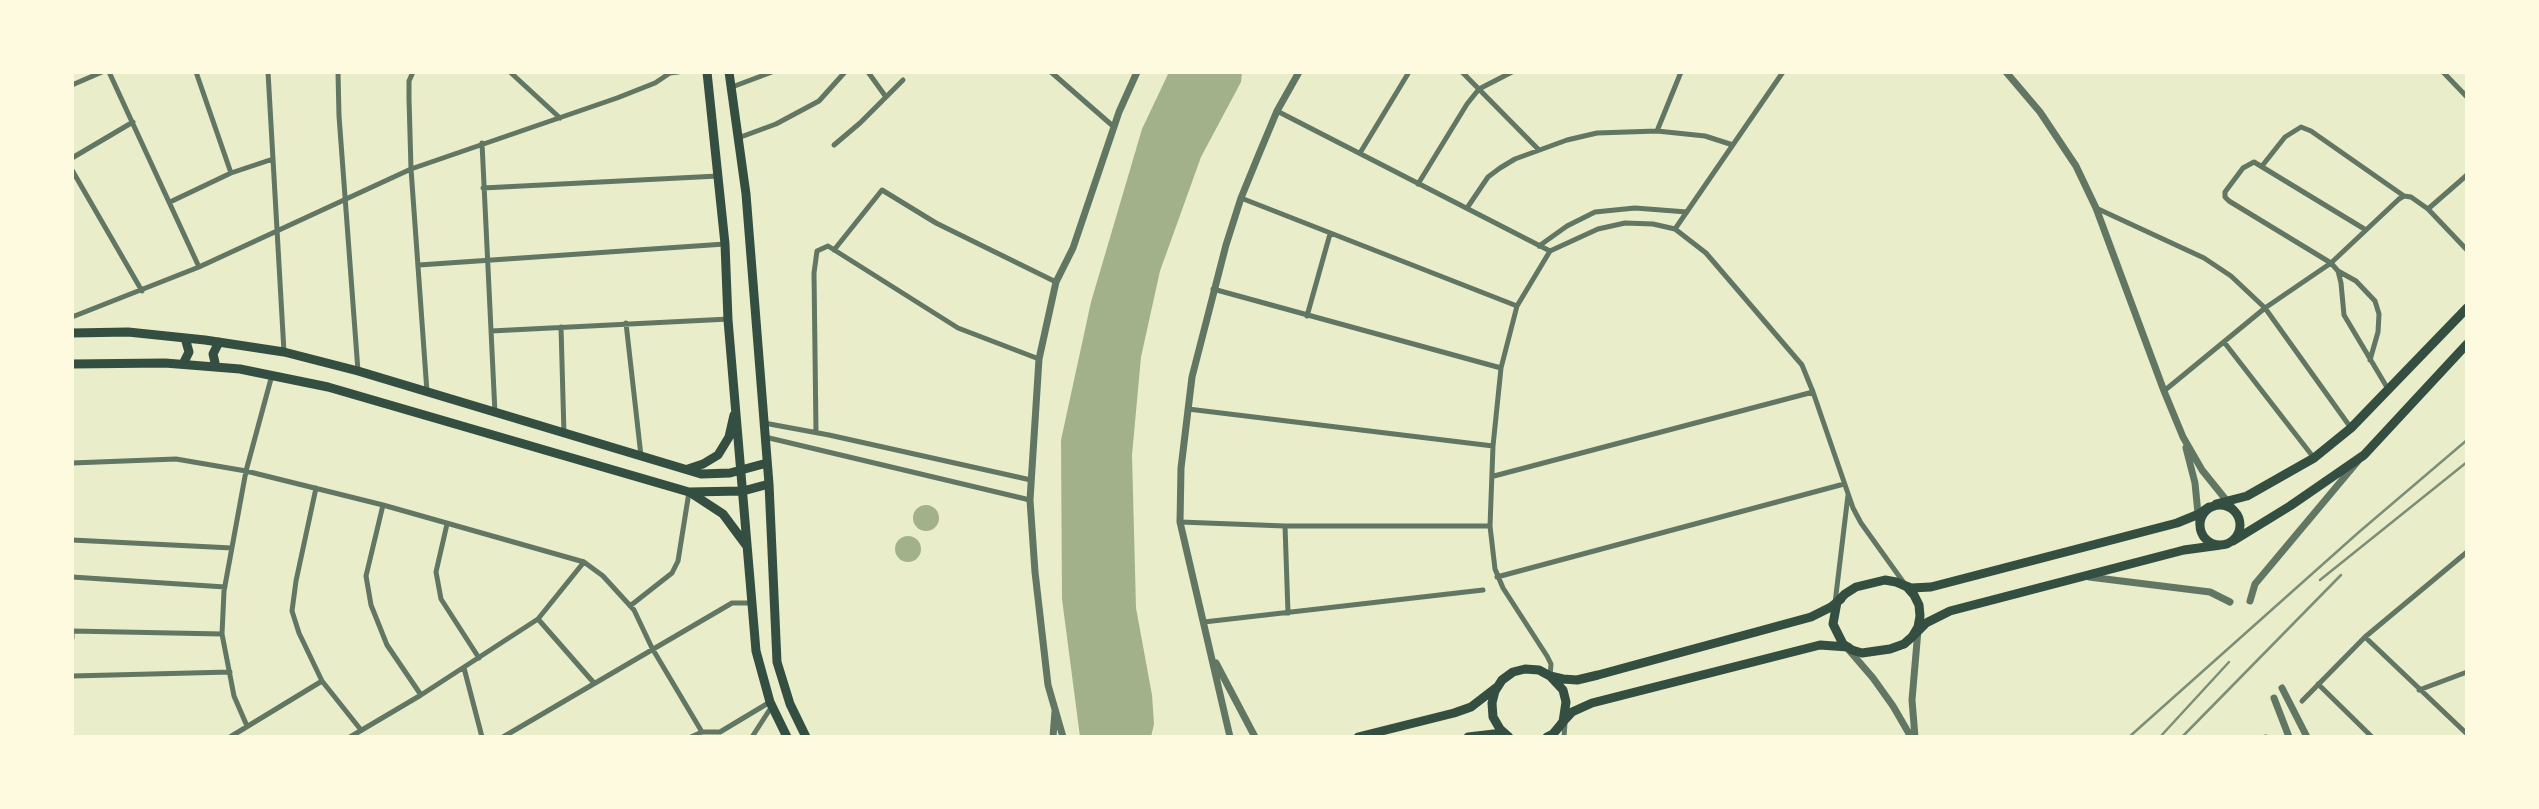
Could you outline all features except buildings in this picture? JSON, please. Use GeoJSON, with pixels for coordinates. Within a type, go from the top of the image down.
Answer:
{"type":"FeatureCollection","features":[{"type":"Feature","properties":{"kind":"main road"},"geometry":{"type":"LineString","coordinates":[[707,72],[725,244],[735,410],[756,651],[771,704],[787,737]]}},
{"type":"Feature","properties":{"kind":"main road"},"geometry":{"type":"LineString","coordinates":[[730,72],[746,194],[764,423],[770,438],[767,463],[777,662],[790,705],[806,737]]}},
{"type":"Feature","properties":{"kind":"main road"},"geometry":{"type":"LineString","coordinates":[[2221,545],[2208,542],[2203,537],[2199,524],[2204,511],[2247,496],[2314,458],[2351,428],[2467,308]]}},
{"type":"Feature","properties":{"kind":"main road"},"geometry":{"type":"LineString","coordinates":[[72,333],[128,332],[284,352],[358,371],[701,474],[740,471],[767,463]]}},
{"type":"Feature","properties":{"kind":"main road"},"geometry":{"type":"LineString","coordinates":[[183,364],[189,352],[185,338]]}},
{"type":"Feature","properties":{"kind":"main road"},"geometry":{"type":"LineString","coordinates":[[216,367],[213,354],[219,342]]}},
{"type":"Feature","properties":{"kind":"main road"},"geometry":{"type":"LineString","coordinates":[[1547,737],[1553,734],[1564,718],[1579,708],[1619,696],[1820,645],[1845,646],[1863,653],[1876,652],[1903,644],[1926,623],[1951,611],[2184,550],[2233,541],[2364,455],[2467,344]]}},
{"type":"Feature","properties":{"kind":"main road"},"geometry":{"type":"LineString","coordinates":[[72,364],[183,364],[272,374],[328,387],[689,492],[723,514],[748,548]]}},
{"type":"Feature","properties":{"kind":"main road"},"geometry":{"type":"LineString","coordinates":[[683,470],[703,464],[718,455],[729,437],[735,410]]}},
{"type":"Feature","properties":{"kind":"main road"},"geometry":{"type":"LineString","coordinates":[[689,492],[743,491],[769,484]]}},
{"type":"Feature","properties":{"kind":"main road"},"geometry":{"type":"LineString","coordinates":[[1358,737],[1471,707],[1513,672],[1539,670],[1550,676],[1577,680],[1811,617],[1836,605],[1856,587],[1885,580],[1923,589],[2177,523],[2213,506],[2223,504],[2235,511],[2241,523],[2233,541]]}},
{"type":"Feature","properties":{"kind":"main road"},"geometry":{"type":"LineString","coordinates":[[1896,582],[1906,587],[1919,605],[1920,616],[1916,632]]}},
{"type":"Feature","properties":{"kind":"main road"},"geometry":{"type":"LineString","coordinates":[[1836,605],[1836,634],[1845,646]]}},
{"type":"Feature","properties":{"kind":"main road"},"geometry":{"type":"LineString","coordinates":[[1550,676],[1563,690],[1566,702],[1564,718]]}},
{"type":"Feature","properties":{"kind":"main road"},"geometry":{"type":"LineString","coordinates":[[1498,686],[1492,703],[1493,717],[1504,737]]}},
{"type":"Feature","properties":{"kind":"main road"},"geometry":{"type":"LineString","coordinates":[[1468,737],[1494,734],[1504,737]]}},
{"type":"Feature","properties":{"kind":"street"},"geometry":{"type":"LineString","coordinates":[[72,85],[102,72]]}},
{"type":"Feature","properties":{"kind":"street"},"geometry":{"type":"LineString","coordinates":[[109,72],[199,267]]}},
{"type":"Feature","properties":{"kind":"street"},"geometry":{"type":"LineString","coordinates":[[196,72],[231,173]]}},
{"type":"Feature","properties":{"kind":"street"},"geometry":{"type":"LineString","coordinates":[[268,72],[284,352]]}},
{"type":"Feature","properties":{"kind":"street"},"geometry":{"type":"LineString","coordinates":[[338,72],[358,371]]}},
{"type":"Feature","properties":{"kind":"street"},"geometry":{"type":"LineString","coordinates":[[413,72],[409,81],[408,99],[411,169],[427,392]]}},
{"type":"Feature","properties":{"kind":"street"},"geometry":{"type":"LineString","coordinates":[[72,317],[199,267],[411,169],[561,118],[655,83],[669,72],[678,72]]}},
{"type":"Feature","properties":{"kind":"street"},"geometry":{"type":"LineString","coordinates":[[732,88],[772,72]]}},
{"type":"Feature","properties":{"kind":"street"},"geometry":{"type":"LineString","coordinates":[[738,138],[776,124],[819,101],[845,72]]}},
{"type":"Feature","properties":{"kind":"street"},"geometry":{"type":"LineString","coordinates":[[868,72],[886,97]]}},
{"type":"Feature","properties":{"kind":"street"},"geometry":{"type":"LineString","coordinates":[[1051,72],[1114,127]]}},
{"type":"Feature","properties":{"kind":"street"},"geometry":{"type":"LineString","coordinates":[[1063,737],[1046,672],[1030,499],[1039,359],[1056,282],[1073,248],[1114,127],[1137,72]]}},
{"type":"Feature","properties":{"kind":"street"},"geometry":{"type":"LineString","coordinates":[[1230,737],[1180,522],[1181,468],[1192,377],[1213,289],[1241,198],[1277,111],[1299,72]]}},
{"type":"Feature","properties":{"kind":"street"},"geometry":{"type":"LineString","coordinates":[[1360,153],[1409,72]]}},
{"type":"Feature","properties":{"kind":"street"},"geometry":{"type":"LineString","coordinates":[[1462,72],[1538,149]]}},
{"type":"Feature","properties":{"kind":"street"},"geometry":{"type":"LineString","coordinates":[[1418,184],[1457,119],[1479,89],[1512,72]]}},
{"type":"Feature","properties":{"kind":"street"},"geometry":{"type":"LineString","coordinates":[[1657,131],[1681,72]]}},
{"type":"Feature","properties":{"kind":"street"},"geometry":{"type":"LineString","coordinates":[[1675,229],[1783,72]]}},
{"type":"Feature","properties":{"kind":"street"},"geometry":{"type":"LineString","coordinates":[[2006,72],[2040,112],[2076,166],[2096,208],[2183,437],[2202,470],[2235,511]]}},
{"type":"Feature","properties":{"kind":"street"},"geometry":{"type":"LineString","coordinates":[[2443,72],[2467,97]]}},
{"type":"Feature","properties":{"kind":"street"},"geometry":{"type":"LineString","coordinates":[[514,73],[561,118]]}},
{"type":"Feature","properties":{"kind":"street"},"geometry":{"type":"LineString","coordinates":[[834,145],[903,80]]}},
{"type":"Feature","properties":{"kind":"street"},"geometry":{"type":"LineString","coordinates":[[1277,111],[1550,251]]}},
{"type":"Feature","properties":{"kind":"street"},"geometry":{"type":"LineString","coordinates":[[72,158],[133,122]]}},
{"type":"Feature","properties":{"kind":"street"},"geometry":{"type":"LineString","coordinates":[[2262,166],[2285,137],[2301,127],[2311,131],[2404,196],[2420,201],[2467,250]]}},
{"type":"Feature","properties":{"kind":"street"},"geometry":{"type":"LineString","coordinates":[[1467,208],[1488,177],[1515,159],[1538,149],[1597,133],[1657,131],[1705,136],[1733,145]]}},
{"type":"Feature","properties":{"kind":"street"},"geometry":{"type":"LineString","coordinates":[[482,143],[495,412]]}},
{"type":"Feature","properties":{"kind":"street"},"geometry":{"type":"LineString","coordinates":[[170,202],[231,173],[273,159]]}},
{"type":"Feature","properties":{"kind":"street"},"geometry":{"type":"LineString","coordinates":[[2366,230],[2254,162],[2248,164],[2225,192],[2229,201],[2331,262],[2338,271],[2356,281],[2375,301],[2379,314],[2378,332],[2370,360]]}},
{"type":"Feature","properties":{"kind":"street"},"geometry":{"type":"LineString","coordinates":[[72,170],[142,291]]}},
{"type":"Feature","properties":{"kind":"street"},"geometry":{"type":"LineString","coordinates":[[2428,209],[2467,175]]}},
{"type":"Feature","properties":{"kind":"street"},"geometry":{"type":"LineString","coordinates":[[483,188],[719,176]]}},
{"type":"Feature","properties":{"kind":"street"},"geometry":{"type":"LineString","coordinates":[[834,250],[882,190],[936,223],[1056,282]]}},
{"type":"Feature","properties":{"kind":"street"},"geometry":{"type":"LineString","coordinates":[[2164,391],[2265,308],[2331,262],[2404,196]]}},
{"type":"Feature","properties":{"kind":"street"},"geometry":{"type":"LineString","coordinates":[[1241,198],[1517,306]]}},
{"type":"Feature","properties":{"kind":"street"},"geometry":{"type":"LineString","coordinates":[[1539,246],[1567,226],[1595,212],[1636,208],[1687,212]]}},
{"type":"Feature","properties":{"kind":"street"},"geometry":{"type":"LineString","coordinates":[[2096,208],[2204,258],[2231,276],[2265,308],[2351,428]]}},
{"type":"Feature","properties":{"kind":"street"},"geometry":{"type":"LineString","coordinates":[[1550,676],[1551,664],[1547,656],[1497,577],[1490,526],[1494,476],[1493,446],[1502,368],[1517,306],[1550,251],[1598,229],[1625,223],[1653,224],[1675,229],[1706,253],[1802,365],[1814,392],[1844,484],[1861,523],[1914,595]]}},
{"type":"Feature","properties":{"kind":"street"},"geometry":{"type":"LineString","coordinates":[[1307,316],[1330,234]]}},
{"type":"Feature","properties":{"kind":"street"},"geometry":{"type":"LineString","coordinates":[[419,265],[725,244]]}},
{"type":"Feature","properties":{"kind":"street"},"geometry":{"type":"LineString","coordinates":[[816,432],[815,260],[817,251],[828,247],[958,328],[1039,359]]}},
{"type":"Feature","properties":{"kind":"street"},"geometry":{"type":"LineString","coordinates":[[2338,271],[2344,315],[2388,389]]}},
{"type":"Feature","properties":{"kind":"street"},"geometry":{"type":"LineString","coordinates":[[1213,289],[1502,368]]}},
{"type":"Feature","properties":{"kind":"street"},"geometry":{"type":"LineString","coordinates":[[491,331],[729,319]]}},
{"type":"Feature","properties":{"kind":"street"},"geometry":{"type":"LineString","coordinates":[[626,323],[641,456]]}},
{"type":"Feature","properties":{"kind":"street"},"geometry":{"type":"LineString","coordinates":[[561,327],[564,434]]}},
{"type":"Feature","properties":{"kind":"street"},"geometry":{"type":"LineString","coordinates":[[2224,342],[2314,458]]}},
{"type":"Feature","properties":{"kind":"street"},"geometry":{"type":"LineString","coordinates":[[247,726],[234,696],[222,634],[225,587],[246,471],[272,374]]}},
{"type":"Feature","properties":{"kind":"street"},"geometry":{"type":"LineString","coordinates":[[1494,476],[1814,392]]}},
{"type":"Feature","properties":{"kind":"street"},"geometry":{"type":"LineString","coordinates":[[1188,409],[1493,446]]}},
{"type":"Feature","properties":{"kind":"street"},"geometry":{"type":"LineString","coordinates":[[764,423],[1031,480]]}},
{"type":"Feature","properties":{"kind":"street"},"geometry":{"type":"LineString","coordinates":[[776,425],[770,432],[770,438],[1030,499]]}},
{"type":"Feature","properties":{"kind":"street"},"geometry":{"type":"LineString","coordinates":[[2183,437],[2195,483],[2199,524]]}},
{"type":"Feature","properties":{"kind":"street"},"geometry":{"type":"LineString","coordinates":[[2250,601],[2255,584],[2364,455]]}},
{"type":"Feature","properties":{"kind":"street"},"geometry":{"type":"LineString","coordinates":[[72,463],[176,459],[246,471],[383,505],[584,562],[603,576],[630,606],[702,732]]}},
{"type":"Feature","properties":{"kind":"street"},"geometry":{"type":"LineString","coordinates":[[1497,577],[1844,484]]}},
{"type":"Feature","properties":{"kind":"street"},"geometry":{"type":"LineString","coordinates":[[316,488],[292,611],[299,633],[322,681],[361,730]]}},
{"type":"Feature","properties":{"kind":"street"},"geometry":{"type":"LineString","coordinates":[[630,606],[672,573],[678,561],[689,492]]}},
{"type":"Feature","properties":{"kind":"street"},"geometry":{"type":"LineString","coordinates":[[1836,605],[1848,492]]}},
{"type":"Feature","properties":{"kind":"street"},"geometry":{"type":"LineString","coordinates":[[383,505],[366,576],[371,605],[387,645],[421,695]]}},
{"type":"Feature","properties":{"kind":"street"},"geometry":{"type":"LineString","coordinates":[[1180,522],[1285,526],[1490,526]]}},
{"type":"Feature","properties":{"kind":"street"},"geometry":{"type":"LineString","coordinates":[[447,524],[436,572],[441,599],[480,657]]}},
{"type":"Feature","properties":{"kind":"street"},"geometry":{"type":"LineString","coordinates":[[1285,526],[1288,613]]}},
{"type":"Feature","properties":{"kind":"street"},"geometry":{"type":"LineString","coordinates":[[72,540],[232,548]]}},
{"type":"Feature","properties":{"kind":"street"},"geometry":{"type":"LineString","coordinates":[[2302,701],[2365,637],[2467,552]]}},
{"type":"Feature","properties":{"kind":"street"},"geometry":{"type":"LineString","coordinates":[[350,737],[421,695],[538,619],[584,562]]}},
{"type":"Feature","properties":{"kind":"street"},"geometry":{"type":"LineString","coordinates":[[2085,576],[2210,592],[2230,602]]}},
{"type":"Feature","properties":{"kind":"street"},"geometry":{"type":"LineString","coordinates":[[72,577],[225,587]]}},
{"type":"Feature","properties":{"kind":"street"},"geometry":{"type":"LineString","coordinates":[[1204,622],[1483,590]]}},
{"type":"Feature","properties":{"kind":"street"},"geometry":{"type":"LineString","coordinates":[[503,737],[732,603],[752,603]]}},
{"type":"Feature","properties":{"kind":"street"},"geometry":{"type":"LineString","coordinates":[[538,619],[594,682]]}},
{"type":"Feature","properties":{"kind":"street"},"geometry":{"type":"LineString","coordinates":[[1913,737],[1916,632]]}},
{"type":"Feature","properties":{"kind":"street"},"geometry":{"type":"LineString","coordinates":[[72,635],[222,634]]}},
{"type":"Feature","properties":{"kind":"street"},"geometry":{"type":"LineString","coordinates":[[2365,637],[2467,734]]}},
{"type":"Feature","properties":{"kind":"street"},"geometry":{"type":"LineString","coordinates":[[1845,646],[1894,706],[1913,737]]}},
{"type":"Feature","properties":{"kind":"street"},"geometry":{"type":"LineString","coordinates":[[1211,652],[1255,737]]}},
{"type":"Feature","properties":{"kind":"street"},"geometry":{"type":"LineString","coordinates":[[464,668],[482,737]]}},
{"type":"Feature","properties":{"kind":"street"},"geometry":{"type":"LineString","coordinates":[[72,676],[230,672]]}},
{"type":"Feature","properties":{"kind":"street"},"geometry":{"type":"LineString","coordinates":[[2420,690],[2467,672]]}},
{"type":"Feature","properties":{"kind":"street"},"geometry":{"type":"LineString","coordinates":[[230,737],[322,681]]}},
{"type":"Feature","properties":{"kind":"street"},"geometry":{"type":"LineString","coordinates":[[2318,684],[2372,737]]}},
{"type":"Feature","properties":{"kind":"street"},"geometry":{"type":"LineString","coordinates":[[2283,688],[2307,737]]}},
{"type":"Feature","properties":{"kind":"street"},"geometry":{"type":"LineString","coordinates":[[2274,698],[2289,737]]}},
{"type":"Feature","properties":{"kind":"street"},"geometry":{"type":"LineString","coordinates":[[691,737],[702,732],[720,735],[771,704]]}},
{"type":"Feature","properties":{"kind":"street"},"geometry":{"type":"LineString","coordinates":[[752,737],[771,704]]}},
{"type":"Feature","properties":{"kind":"street"},"geometry":{"type":"LineString","coordinates":[[1053,737],[1055,710]]}},
{"type":"Feature","properties":{"kind":"street"},"geometry":{"type":"LineString","coordinates":[[1564,718],[1564,737]]}},
{"type":"Feature","properties":{"kind":"shaded area"},"geometry":{"type":"Polygon","coordinates":[[[1169,72],[1242,72],[1241,82],[1201,157],[1160,271],[1141,357],[1132,455],[1136,608],[1152,695],[1154,724],[1151,737],[1080,737],[1062,599],[1061,440],[1091,302],[1142,129],[1169,72]]]}},
{"type":"Feature","properties":{"kind":"shaded area"},"geometry":{"type":"Polygon","coordinates":[[[926,505],[935,509],[939,518],[935,527],[926,531],[917,527],[913,518],[917,509],[926,505]]]}},
{"type":"Feature","properties":{"kind":"shaded area"},"geometry":{"type":"Polygon","coordinates":[[[908,536],[917,540],[921,549],[917,558],[908,562],[899,558],[895,549],[899,540],[908,536]]]}},
{"type":"Feature","properties":{"kind":"railway"},"geometry":{"type":"LineString","coordinates":[[2129,737],[2359,532],[2467,440]]}},
{"type":"Feature","properties":{"kind":"railway"},"geometry":{"type":"LineString","coordinates":[[2320,580],[2467,462]]}},
{"type":"Feature","properties":{"kind":"railway"},"geometry":{"type":"LineString","coordinates":[[2182,737],[2341,575]]}},
{"type":"Feature","properties":{"kind":"railway"},"geometry":{"type":"LineString","coordinates":[[2160,737],[2229,662]]}}]}
